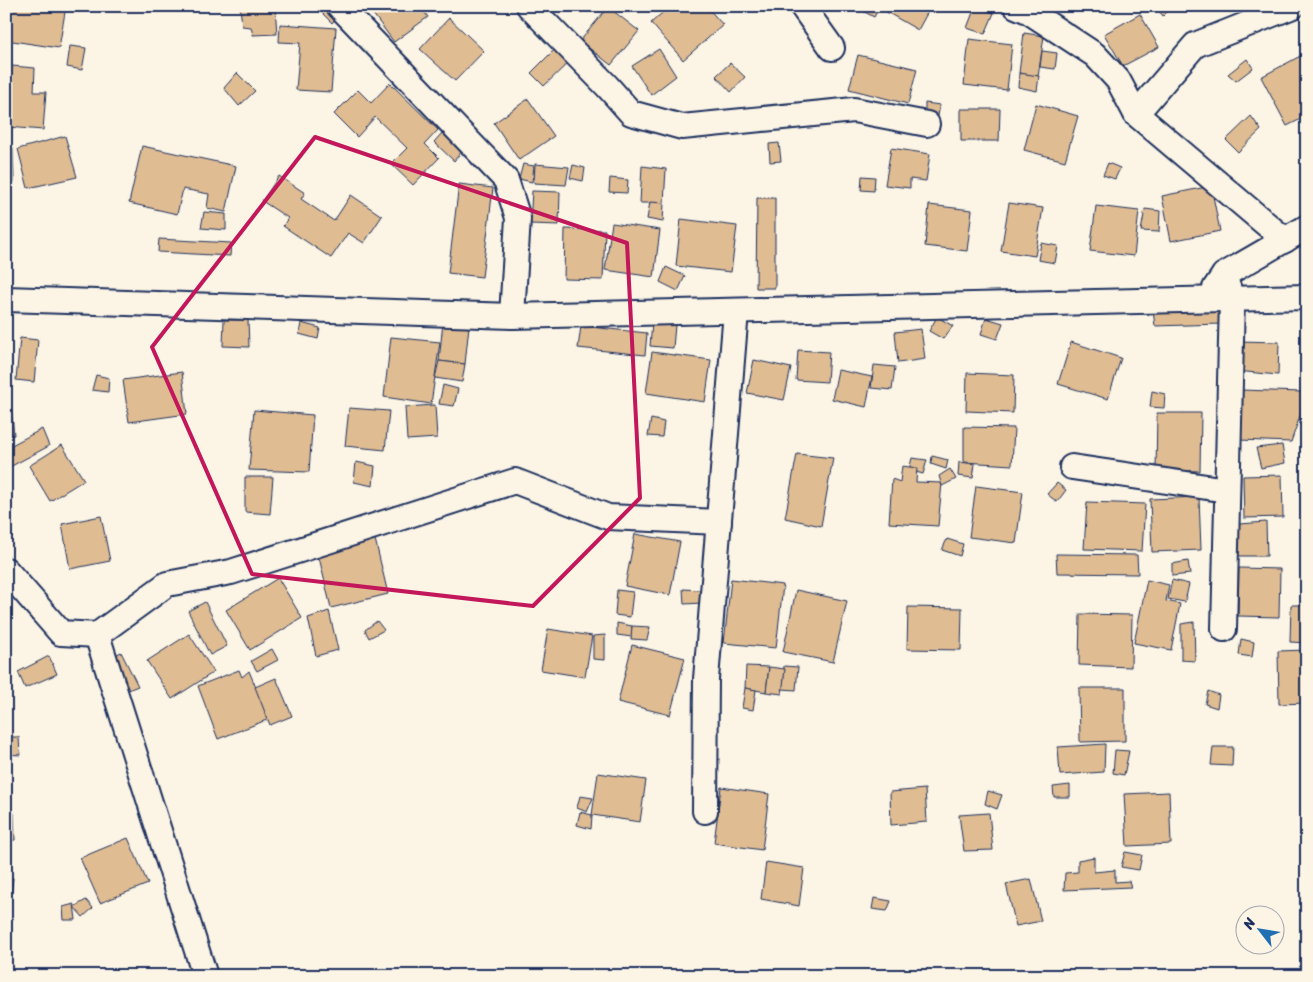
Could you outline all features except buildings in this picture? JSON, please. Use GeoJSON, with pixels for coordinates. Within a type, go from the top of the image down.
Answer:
{"type":"FeatureCollection","features":[{"type":"Feature","properties":{"kind":"street"},"geometry":{"type":"LineString","coordinates":[[339,6],[506,180],[518,218],[512,316]]}},
{"type":"Feature","properties":{"kind":"street"},"geometry":{"type":"LineString","coordinates":[[529,6],[631,113],[682,128],[854,110],[927,124]]}},
{"type":"Feature","properties":{"kind":"street"},"geometry":{"type":"LineString","coordinates":[[802,6],[832,48]]}},
{"type":"Feature","properties":{"kind":"street"},"geometry":{"type":"LineString","coordinates":[[1016,6],[1028,10],[1095,54],[1118,80],[1136,114],[1284,240]]}},
{"type":"Feature","properties":{"kind":"street"},"geometry":{"type":"LineString","coordinates":[[1136,114],[1195,45],[1293,6]]}},
{"type":"Feature","properties":{"kind":"street"},"geometry":{"type":"LineString","coordinates":[[1207,300],[1224,275],[1307,227]]}},
{"type":"Feature","properties":{"kind":"street"},"geometry":{"type":"LineString","coordinates":[[1224,275],[1232,299],[1224,629]]}},
{"type":"Feature","properties":{"kind":"street"},"geometry":{"type":"LineString","coordinates":[[6,299],[512,316],[1307,297]]}},
{"type":"Feature","properties":{"kind":"street"},"geometry":{"type":"LineString","coordinates":[[705,811],[706,680],[736,311]]}},
{"type":"Feature","properties":{"kind":"street"},"geometry":{"type":"LineString","coordinates":[[1072,467],[1227,490]]}},
{"type":"Feature","properties":{"kind":"street"},"geometry":{"type":"LineString","coordinates":[[6,570],[61,633],[96,635],[168,584],[231,572],[515,481],[608,517],[719,522]]}},
{"type":"Feature","properties":{"kind":"street"},"geometry":{"type":"LineString","coordinates":[[96,635],[205,976]]}},
{"type":"Feature","properties":{"kind":"highlighted area"},"geometry":{"type":"Polygon","coordinates":[[[315,137],[627,243],[640,498],[533,606],[252,574],[152,347],[315,137]]]}}]}
